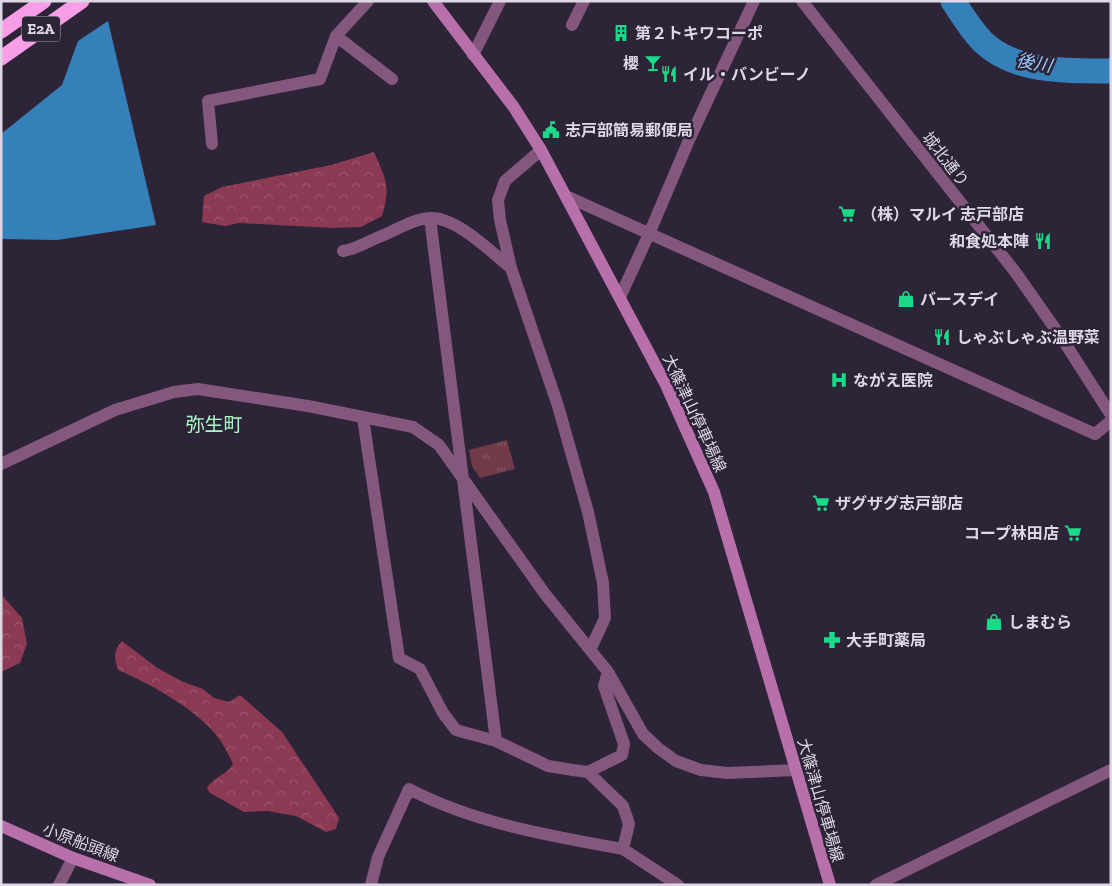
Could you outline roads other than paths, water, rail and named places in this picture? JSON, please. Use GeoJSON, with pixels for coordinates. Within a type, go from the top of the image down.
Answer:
{"type":"FeatureCollection","features":[{"type":"Feature","properties":{"kind":"highway","name":"E2A"},"geometry":{"type":"LineString","coordinates":[[1,31],[44,1]]}},
{"type":"Feature","properties":{"kind":"highway","name":"E2A"},"geometry":{"type":"LineString","coordinates":[[1,58],[82,1]]}},
{"type":"Feature","properties":{"kind":"main road","name":"大篠津山停車場線"},"geometry":{"type":"LineString","coordinates":[[433,1],[513,106],[541,150],[568,197],[666,385],[714,492],[830,885]]}},
{"type":"Feature","properties":{"kind":"main road","name":"小原船頭線"},"geometry":{"type":"LineString","coordinates":[[1,826],[73,858],[150,885]]}},
{"type":"Feature","properties":{"kind":"street"},"geometry":{"type":"LineString","coordinates":[[212,144],[208,100],[320,79],[336,36],[368,1]]}},
{"type":"Feature","properties":{"kind":"street"},"geometry":{"type":"LineString","coordinates":[[473,55],[500,1]]}},
{"type":"Feature","properties":{"kind":"street"},"geometry":{"type":"LineString","coordinates":[[572,25],[584,1]]}},
{"type":"Feature","properties":{"kind":"street"},"geometry":{"type":"LineString","coordinates":[[620,297],[650,234],[689,140],[754,1]]}},
{"type":"Feature","properties":{"kind":"street","name":"城北通り"},"geometry":{"type":"LineString","coordinates":[[802,1],[1016,273],[1063,340],[1111,415]]}},
{"type":"Feature","properties":{"kind":"street"},"geometry":{"type":"LineString","coordinates":[[336,36],[392,79]]}},
{"type":"Feature","properties":{"kind":"street"},"geometry":{"type":"LineString","coordinates":[[541,150],[506,181],[498,200],[500,220],[511,268],[560,415],[588,512],[603,583],[605,618],[591,648]]}},
{"type":"Feature","properties":{"kind":"street"},"geometry":{"type":"LineString","coordinates":[[568,197],[1095,434],[1111,421]]}},
{"type":"Feature","properties":{"kind":"street"},"geometry":{"type":"LineString","coordinates":[[343,252],[358,249],[371,240],[413,222],[430,218],[446,221],[464,230],[511,268]]}},
{"type":"Feature","properties":{"kind":"street"},"geometry":{"type":"LineString","coordinates":[[430,218],[496,741]]}},
{"type":"Feature","properties":{"kind":"street"},"geometry":{"type":"LineString","coordinates":[[1,464],[115,410],[174,392],[198,389],[308,406],[413,427],[439,445],[545,594],[591,648],[608,672],[643,734],[676,761],[701,770],[727,773],[796,770]]}},
{"type":"Feature","properties":{"kind":"street"},"geometry":{"type":"LineString","coordinates":[[364,418],[399,658],[420,669],[442,713],[456,730],[496,741],[548,766],[588,772],[622,755],[624,744],[604,686],[608,672]]}},
{"type":"Feature","properties":{"kind":"street"},"geometry":{"type":"LineString","coordinates":[[876,885],[1111,770]]}},
{"type":"Feature","properties":{"kind":"street"},"geometry":{"type":"LineString","coordinates":[[588,772],[623,806],[629,824],[623,849]]}},
{"type":"Feature","properties":{"kind":"street"},"geometry":{"type":"LineString","coordinates":[[371,885],[378,857],[409,788],[432,801],[486,818],[566,839],[623,849],[678,885]]}},
{"type":"Feature","properties":{"kind":"street"},"geometry":{"type":"LineString","coordinates":[[58,885],[73,858]]}},
{"type":"Feature","properties":{"kind":"water"},"geometry":{"type":"Polygon","coordinates":[[[108,21],[156,225],[57,240],[1,239],[1,134],[62,85],[78,41],[108,21]]]}},
{"type":"Feature","properties":{"kind":"waterway","name":"後川"},"geometry":{"type":"LineString","coordinates":[[953,1],[983,42],[1010,60],[1026,65],[1060,70],[1111,71]]}},
{"type":"Feature","properties":{"kind":"place","name":"第２トキワコーポ"},"geometry":{"type":"Point","coordinates":[621,33]}},
{"type":"Feature","properties":{"kind":"place","name":"櫻"},"geometry":{"type":"Point","coordinates":[653,63]}},
{"type":"Feature","properties":{"kind":"place","name":"イル・バンビーノ"},"geometry":{"type":"Point","coordinates":[669,74]}},
{"type":"Feature","properties":{"kind":"place","name":"志戸部簡易郵便局"},"geometry":{"type":"Point","coordinates":[551,130]}},
{"type":"Feature","properties":{"kind":"place","name":"（株）マルイ 志戸部店"},"geometry":{"type":"Point","coordinates":[847,214]}},
{"type":"Feature","properties":{"kind":"place","name":"和食処本陣"},"geometry":{"type":"Point","coordinates":[1043,241]}},
{"type":"Feature","properties":{"kind":"place","name":"バースデイ"},"geometry":{"type":"Point","coordinates":[906,299]}},
{"type":"Feature","properties":{"kind":"place","name":"しゃぶしゃぶ温野菜"},"geometry":{"type":"Point","coordinates":[942,337]}},
{"type":"Feature","properties":{"kind":"place","name":"ながえ医院"},"geometry":{"type":"Point","coordinates":[839,380]}},
{"type":"Feature","properties":{"kind":"place","name":"ザグザグ志戸部店"},"geometry":{"type":"Point","coordinates":[821,503]}},
{"type":"Feature","properties":{"kind":"place","name":"コープ林田店"},"geometry":{"type":"Point","coordinates":[1073,533]}},
{"type":"Feature","properties":{"kind":"place","name":"しまむら"},"geometry":{"type":"Point","coordinates":[994,622]}},
{"type":"Feature","properties":{"kind":"place","name":"大手町薬局"},"geometry":{"type":"Point","coordinates":[832,640]}},
{"type":"Feature","properties":{"kind":"district","name":"弥生町"},"geometry":{"type":"Point","coordinates":[214,424]}}]}
